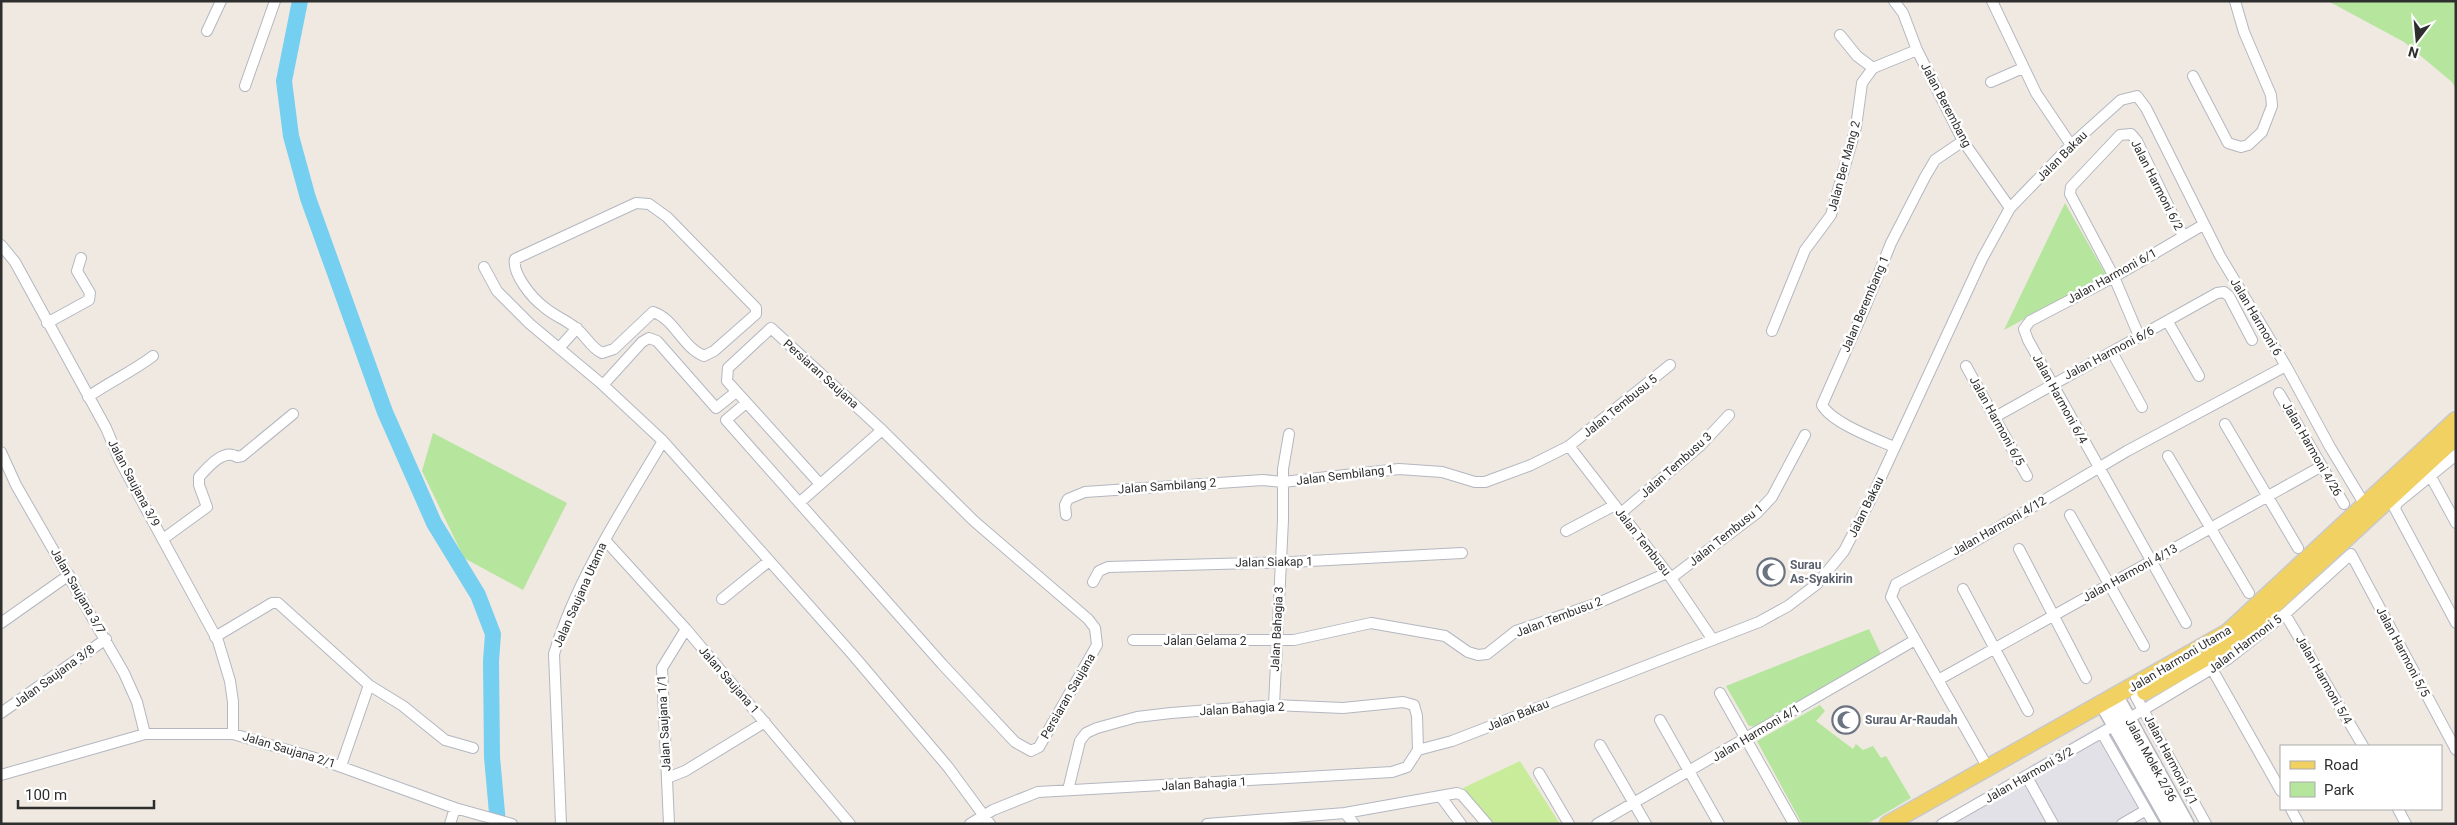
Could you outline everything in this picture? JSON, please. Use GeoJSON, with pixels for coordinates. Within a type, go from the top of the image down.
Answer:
{"type":"FeatureCollection","features":[{"type":"Feature","properties":{"kind":"main road","name":"Jalan Harmoni Utama"},"geometry":{"type":"LineString","coordinates":[[1888,824],[1988,768],[2115,711],[2140,703],[2234,642],[2456,420]]}},
{"type":"Feature","properties":{"kind":"main road","name":"Jalan Harmoni Utama"},"geometry":{"type":"LineString","coordinates":[[1909,824],[2115,711],[2228,632],[2367,509],[2456,437]]}},
{"type":"Feature","properties":{"kind":"street"},"geometry":{"type":"LineString","coordinates":[[207,31],[222,1]]}},
{"type":"Feature","properties":{"kind":"street"},"geometry":{"type":"LineString","coordinates":[[245,86],[275,1]]}},
{"type":"Feature","properties":{"kind":"street","name":"Jalan Berembang"},"geometry":{"type":"LineString","coordinates":[[1894,1],[1903,13],[1920,57],[1963,141],[2010,208]]}},
{"type":"Feature","properties":{"kind":"street"},"geometry":{"type":"LineString","coordinates":[[1992,1],[2022,68],[2036,93],[2071,144]]}},
{"type":"Feature","properties":{"kind":"street"},"geometry":{"type":"LineString","coordinates":[[2193,76],[2228,143],[2241,147],[2248,145],[2262,132],[2271,112],[2271,95],[2244,32],[2235,1]]}},
{"type":"Feature","properties":{"kind":"street"},"geometry":{"type":"LineString","coordinates":[[1840,35],[1857,56],[1873,68],[1920,57]]}},
{"type":"Feature","properties":{"kind":"street","name":"Jalan Ber Mang 2"},"geometry":{"type":"LineString","coordinates":[[1772,331],[1806,250],[1832,216],[1856,127],[1862,83],[1873,68]]}},
{"type":"Feature","properties":{"kind":"street"},"geometry":{"type":"LineString","coordinates":[[1991,82],[2022,68]]}},
{"type":"Feature","properties":{"kind":"street","name":"Jalan Bakau"},"geometry":{"type":"LineString","coordinates":[[1418,750],[1452,741],[1713,640],[1774,614],[1817,584],[1844,550],[1884,470],[1982,259],[2010,208],[2071,144],[2121,100],[2137,96],[2150,115]]}},
{"type":"Feature","properties":{"kind":"street","name":"Jalan Harmoni 6"},"geometry":{"type":"LineString","coordinates":[[2150,115],[2203,225],[2367,509]]}},
{"type":"Feature","properties":{"kind":"street","name":"Jalan Harmoni 6/2"},"geometry":{"type":"LineString","coordinates":[[2114,277],[2070,194],[2071,187],[2120,135],[2131,134],[2137,141],[2183,236]]}},
{"type":"Feature","properties":{"kind":"street","name":"Jalan Berembang 1"},"geometry":{"type":"LineString","coordinates":[[1893,449],[1828,413],[1822,405],[1891,244],[1925,176],[1935,160],[1963,141]]}},
{"type":"Feature","properties":{"kind":"street"},"geometry":{"type":"LineString","coordinates":[[636,203],[649,204],[666,217],[756,308],[756,314],[714,352],[704,356],[695,353],[662,315],[653,312],[608,352],[596,350],[577,328],[536,301],[517,273],[514,265],[515,258],[636,203]]}},
{"type":"Feature","properties":{"kind":"street","name":"Jalan Harmoni 6/1"},"geometry":{"type":"LineString","coordinates":[[2024,329],[2030,321],[2114,277],[2203,225]]}},
{"type":"Feature","properties":{"kind":"street","name":"Jalan Saujana 3/9"},"geometry":{"type":"LineString","coordinates":[[1,245],[15,262],[106,428],[120,460],[215,637],[230,681],[233,702],[233,734]]}},
{"type":"Feature","properties":{"kind":"street"},"geometry":{"type":"LineString","coordinates":[[47,323],[89,300],[89,291],[77,271],[81,258]]}},
{"type":"Feature","properties":{"kind":"street"},"geometry":{"type":"LineString","coordinates":[[484,267],[498,291],[530,324],[603,385],[663,441],[897,708],[987,819]]}},
{"type":"Feature","properties":{"kind":"street"},"geometry":{"type":"LineString","coordinates":[[2114,277],[2139,336]]}},
{"type":"Feature","properties":{"kind":"street","name":"Jalan Harmoni 6/6"},"geometry":{"type":"LineString","coordinates":[[1995,416],[2139,336],[2168,322],[2217,293],[2224,292],[2229,296],[2252,340]]}},
{"type":"Feature","properties":{"kind":"street"},"geometry":{"type":"LineString","coordinates":[[2168,322],[2199,376]]}},
{"type":"Feature","properties":{"kind":"street"},"geometry":{"type":"LineString","coordinates":[[560,348],[577,328]]}},
{"type":"Feature","properties":{"kind":"street","name":"Persiaran Saujana"},"geometry":{"type":"LineString","coordinates":[[736,392],[727,381],[728,368],[771,328],[882,430],[974,521],[1088,619],[1095,628],[1097,646],[1039,747],[1031,751],[1015,742],[942,664],[726,420],[746,403]]}},
{"type":"Feature","properties":{"kind":"street","name":"Jalan Harmoni 6/4"},"geometry":{"type":"LineString","coordinates":[[2024,329],[2028,340],[2098,468],[2186,623]]}},
{"type":"Feature","properties":{"kind":"street"},"geometry":{"type":"LineString","coordinates":[[603,385],[642,342],[649,338],[657,341],[716,408],[736,392],[820,484]]}},
{"type":"Feature","properties":{"kind":"street"},"geometry":{"type":"LineString","coordinates":[[2112,352],[2142,407]]}},
{"type":"Feature","properties":{"kind":"street"},"geometry":{"type":"LineString","coordinates":[[88,397],[104,385],[135,370],[153,356]]}},
{"type":"Feature","properties":{"kind":"street","name":"Jalan Tembusu 5"},"geometry":{"type":"LineString","coordinates":[[1466,478],[1475,482],[1485,482],[1531,465],[1574,442],[1670,365]]}},
{"type":"Feature","properties":{"kind":"street","name":"Jalan Harmoni 6/5"},"geometry":{"type":"LineString","coordinates":[[1966,366],[2027,476]]}},
{"type":"Feature","properties":{"kind":"street","name":"Jalan Harmoni 4/12"},"geometry":{"type":"LineString","coordinates":[[1988,768],[1914,640],[1892,597],[1896,584],[1972,543],[2098,468],[2286,366]]}},
{"type":"Feature","properties":{"kind":"street","name":"Jalan Harmoni 4/26"},"geometry":{"type":"LineString","coordinates":[[2279,393],[2344,504]]}},
{"type":"Feature","properties":{"kind":"street"},"geometry":{"type":"LineString","coordinates":[[164,539],[207,507],[199,485],[199,477],[205,471],[226,454],[231,453],[237,457],[242,456],[293,414]]}},
{"type":"Feature","properties":{"kind":"street","name":"Jalan Tembusu 3"},"geometry":{"type":"LineString","coordinates":[[1566,531],[1622,509],[1700,446],[1729,415]]}},
{"type":"Feature","properties":{"kind":"street"},"geometry":{"type":"LineString","coordinates":[[2225,424],[2298,548]]}},
{"type":"Feature","properties":{"kind":"street"},"geometry":{"type":"LineString","coordinates":[[799,503],[882,430]]}},
{"type":"Feature","properties":{"kind":"street","name":"Jalan Bahagia 3"},"geometry":{"type":"LineString","coordinates":[[1274,705],[1281,563],[1291,481],[1289,434]]}},
{"type":"Feature","properties":{"kind":"street","name":"Jalan Tembusu 1"},"geometry":{"type":"LineString","coordinates":[[1672,575],[1757,513],[1772,496],[1805,435]]}},
{"type":"Feature","properties":{"kind":"street","name":"Jalan Saujana Utama"},"geometry":{"type":"LineString","coordinates":[[561,824],[554,654],[560,633],[609,545],[663,441]]}},
{"type":"Feature","properties":{"kind":"street","name":"Jalan Tembusu"},"geometry":{"type":"LineString","coordinates":[[1574,442],[1672,575],[1713,640]]}},
{"type":"Feature","properties":{"kind":"street","name":"Jalan Saujana 3/7"},"geometry":{"type":"LineString","coordinates":[[1,452],[16,485],[106,639],[137,702],[145,734]]}},
{"type":"Feature","properties":{"kind":"street"},"geometry":{"type":"LineString","coordinates":[[2456,455],[2395,506],[2456,622]]}},
{"type":"Feature","properties":{"kind":"street"},"geometry":{"type":"LineString","coordinates":[[2168,456],[2249,593]]}},
{"type":"Feature","properties":{"kind":"street","name":"Jalan Harmoni 4/13"},"geometry":{"type":"LineString","coordinates":[[1938,680],[2322,466]]}},
{"type":"Feature","properties":{"kind":"street","name":"Jalan Sembilang 1"},"geometry":{"type":"LineString","coordinates":[[1291,481],[1399,469],[1442,472],[1466,478]]}},
{"type":"Feature","properties":{"kind":"street"},"geometry":{"type":"LineString","coordinates":[[2431,477],[2456,523]]}},
{"type":"Feature","properties":{"kind":"street","name":"Jalan Sambilang 2"},"geometry":{"type":"LineString","coordinates":[[1066,515],[1065,505],[1068,499],[1085,492],[1263,480],[1291,481]]}},
{"type":"Feature","properties":{"kind":"street"},"geometry":{"type":"LineString","coordinates":[[2070,515],[2144,646]]}},
{"type":"Feature","properties":{"kind":"street","name":"Jalan Saujana 1"},"geometry":{"type":"LineString","coordinates":[[609,545],[682,635],[765,722],[850,824]]}},
{"type":"Feature","properties":{"kind":"street"},"geometry":{"type":"LineString","coordinates":[[2019,549],[2052,616],[2086,678]]}},
{"type":"Feature","properties":{"kind":"street","name":"Jalan Siakap 1"},"geometry":{"type":"LineString","coordinates":[[1093,582],[1099,571],[1108,567],[1281,563],[1462,553]]}},
{"type":"Feature","properties":{"kind":"street","name":"Jalan Harmoni 5"},"geometry":{"type":"LineString","coordinates":[[2140,703],[2212,669],[2285,614],[2351,554]]}},
{"type":"Feature","properties":{"kind":"street","name":"Jalan Harmoni 5/5"},"geometry":{"type":"LineString","coordinates":[[2351,554],[2456,750]]}},
{"type":"Feature","properties":{"kind":"street"},"geometry":{"type":"LineString","coordinates":[[722,600],[769,561]]}},
{"type":"Feature","properties":{"kind":"street"},"geometry":{"type":"LineString","coordinates":[[1,623],[69,575]]}},
{"type":"Feature","properties":{"kind":"street","name":"Jalan Tembusu 2"},"geometry":{"type":"LineString","coordinates":[[1277,640],[1307,638],[1344,627],[1371,623],[1445,636],[1473,654],[1487,654],[1516,631],[1672,575]]}},
{"type":"Feature","properties":{"kind":"street"},"geometry":{"type":"LineString","coordinates":[[1964,589],[2028,711]]}},
{"type":"Feature","properties":{"kind":"street"},"geometry":{"type":"LineString","coordinates":[[215,637],[272,604],[278,603],[369,685],[403,706],[445,740],[474,748]]}},
{"type":"Feature","properties":{"kind":"street","name":"Jalan Harmoni 5/4"},"geometry":{"type":"LineString","coordinates":[[2285,614],[2362,745]]}},
{"type":"Feature","properties":{"kind":"street","name":"Jalan Saujana 1/1"},"geometry":{"type":"LineString","coordinates":[[669,824],[662,673],[665,661],[682,635]]}},
{"type":"Feature","properties":{"kind":"street","name":"Jalan Saujana 3/8"},"geometry":{"type":"LineString","coordinates":[[1,714],[106,639]]}},
{"type":"Feature","properties":{"kind":"street","name":"Jalan Gelama 2"},"geometry":{"type":"LineString","coordinates":[[1133,640],[1277,640]]}},
{"type":"Feature","properties":{"kind":"street","name":"Jalan Harmoni 4/1"},"geometry":{"type":"LineString","coordinates":[[1597,824],[1914,640]]}},
{"type":"Feature","properties":{"kind":"street"},"geometry":{"type":"LineString","coordinates":[[2212,669],[2280,789]]}},
{"type":"Feature","properties":{"kind":"street"},"geometry":{"type":"LineString","coordinates":[[341,766],[369,685]]}},
{"type":"Feature","properties":{"kind":"street"},"geometry":{"type":"LineString","coordinates":[[1720,693],[1794,824]]}},
{"type":"Feature","properties":{"kind":"street","name":"Jalan Bahagia 2"},"geometry":{"type":"LineString","coordinates":[[1068,790],[1080,741],[1089,731],[1137,717],[1171,712],[1274,705],[1342,708],[1403,702],[1414,705],[1417,716],[1418,750]]}},
{"type":"Feature","properties":{"kind":"street","name":"Jalan Harmoni 5/1"},"geometry":{"type":"LineString","coordinates":[[2140,703],[2206,824]]}},
{"type":"Feature","properties":{"kind":"street","name":"Jalan Harmoni 3/2"},"geometry":{"type":"LineString","coordinates":[[1942,824],[2102,733],[2115,711]]}},
{"type":"Feature","properties":{"kind":"street","name":"Jalan Molek 2/36"},"geometry":{"type":"LineString","coordinates":[[2115,711],[2171,824]]}},
{"type":"Feature","properties":{"kind":"street","name":"Jalan Molek 2/36"},"geometry":{"type":"LineString","coordinates":[[2115,711],[2186,824]]}},
{"type":"Feature","properties":{"kind":"street"},"geometry":{"type":"LineString","coordinates":[[1660,720],[1719,824]]}},
{"type":"Feature","properties":{"kind":"street"},"geometry":{"type":"LineString","coordinates":[[667,778],[685,771],[765,722]]}},
{"type":"Feature","properties":{"kind":"street"},"geometry":{"type":"LineString","coordinates":[[2102,733],[2154,824]]}},
{"type":"Feature","properties":{"kind":"street","name":"Jalan Saujana 2/1"},"geometry":{"type":"LineString","coordinates":[[1,775],[145,734],[233,734],[341,766],[455,808],[512,824]]}},
{"type":"Feature","properties":{"kind":"street"},"geometry":{"type":"LineString","coordinates":[[1600,745],[1646,824]]}},
{"type":"Feature","properties":{"kind":"street","name":"Jalan Bahagia 1"},"geometry":{"type":"LineString","coordinates":[[970,824],[987,819],[1028,795],[1049,790],[1392,772],[1406,767],[1418,750]]}},
{"type":"Feature","properties":{"kind":"street"},"geometry":{"type":"LineString","coordinates":[[1539,773],[1570,824]]}},
{"type":"Feature","properties":{"kind":"street"},"geometry":{"type":"LineString","coordinates":[[2027,777],[2053,824]]}},
{"type":"Feature","properties":{"kind":"street"},"geometry":{"type":"LineString","coordinates":[[1206,824],[1345,813],[1457,793],[1462,795],[1487,824]]}},
{"type":"Feature","properties":{"kind":"street"},"geometry":{"type":"LineString","coordinates":[[1441,797],[1461,824]]}},
{"type":"Feature","properties":{"kind":"street"},"geometry":{"type":"LineString","coordinates":[[450,824],[455,808]]}},
{"type":"Feature","properties":{"kind":"street"},"geometry":{"type":"LineString","coordinates":[[2122,824],[2146,810]]}},
{"type":"Feature","properties":{"kind":"street"},"geometry":{"type":"LineString","coordinates":[[2292,810],[2299,824]]}},
{"type":"Feature","properties":{"kind":"street"},"geometry":{"type":"LineString","coordinates":[[2399,810],[2406,824]]}},
{"type":"Feature","properties":{"kind":"street"},"geometry":{"type":"LineString","coordinates":[[1345,813],[1354,824]]}},
{"type":"Feature","properties":{"kind":"shaded area"},"geometry":{"type":"Polygon","coordinates":[[[2107,721],[2165,824],[1930,824],[2107,721]]]}},
{"type":"Feature","properties":{"kind":"green space"},"geometry":{"type":"Polygon","coordinates":[[[2328,1],[2456,1],[2456,89],[2452,82],[2404,42],[2328,1]]]}},
{"type":"Feature","properties":{"kind":"green space"},"geometry":{"type":"Polygon","coordinates":[[[2065,203],[2106,275],[2004,330],[2065,203]]]}},
{"type":"Feature","properties":{"kind":"green space"},"geometry":{"type":"Polygon","coordinates":[[[433,433],[567,503],[523,590],[464,558],[422,471],[433,433]]]}},
{"type":"Feature","properties":{"kind":"green space"},"geometry":{"type":"Polygon","coordinates":[[[1869,629],[1881,654],[1757,727],[1749,726],[1726,686],[1869,629]]]}},
{"type":"Feature","properties":{"kind":"green space"},"geometry":{"type":"Polygon","coordinates":[[[1820,705],[1825,711],[1816,721],[1853,749],[1856,744],[1863,750],[1873,746],[1881,758],[1886,756],[1911,798],[1867,824],[1802,824],[1757,741],[1820,705]]]}},
{"type":"Feature","properties":{"kind":"green space"},"geometry":{"type":"Polygon","coordinates":[[[1520,761],[1560,824],[1493,824],[1463,788],[1520,761]]]}},
{"type":"Feature","properties":{"kind":"waterway"},"geometry":{"type":"LineString","coordinates":[[300,1],[284,81],[291,136],[308,198],[385,412],[434,523],[478,595],[493,634],[491,661],[492,757],[498,824]]}},
{"type":"Feature","properties":{"kind":"place","name":"Surau As-Syakirin"},"geometry":{"type":"Point","coordinates":[1771,572]}},
{"type":"Feature","properties":{"kind":"place","name":"Surau Ar-Raudah"},"geometry":{"type":"Point","coordinates":[1846,720]}}]}
